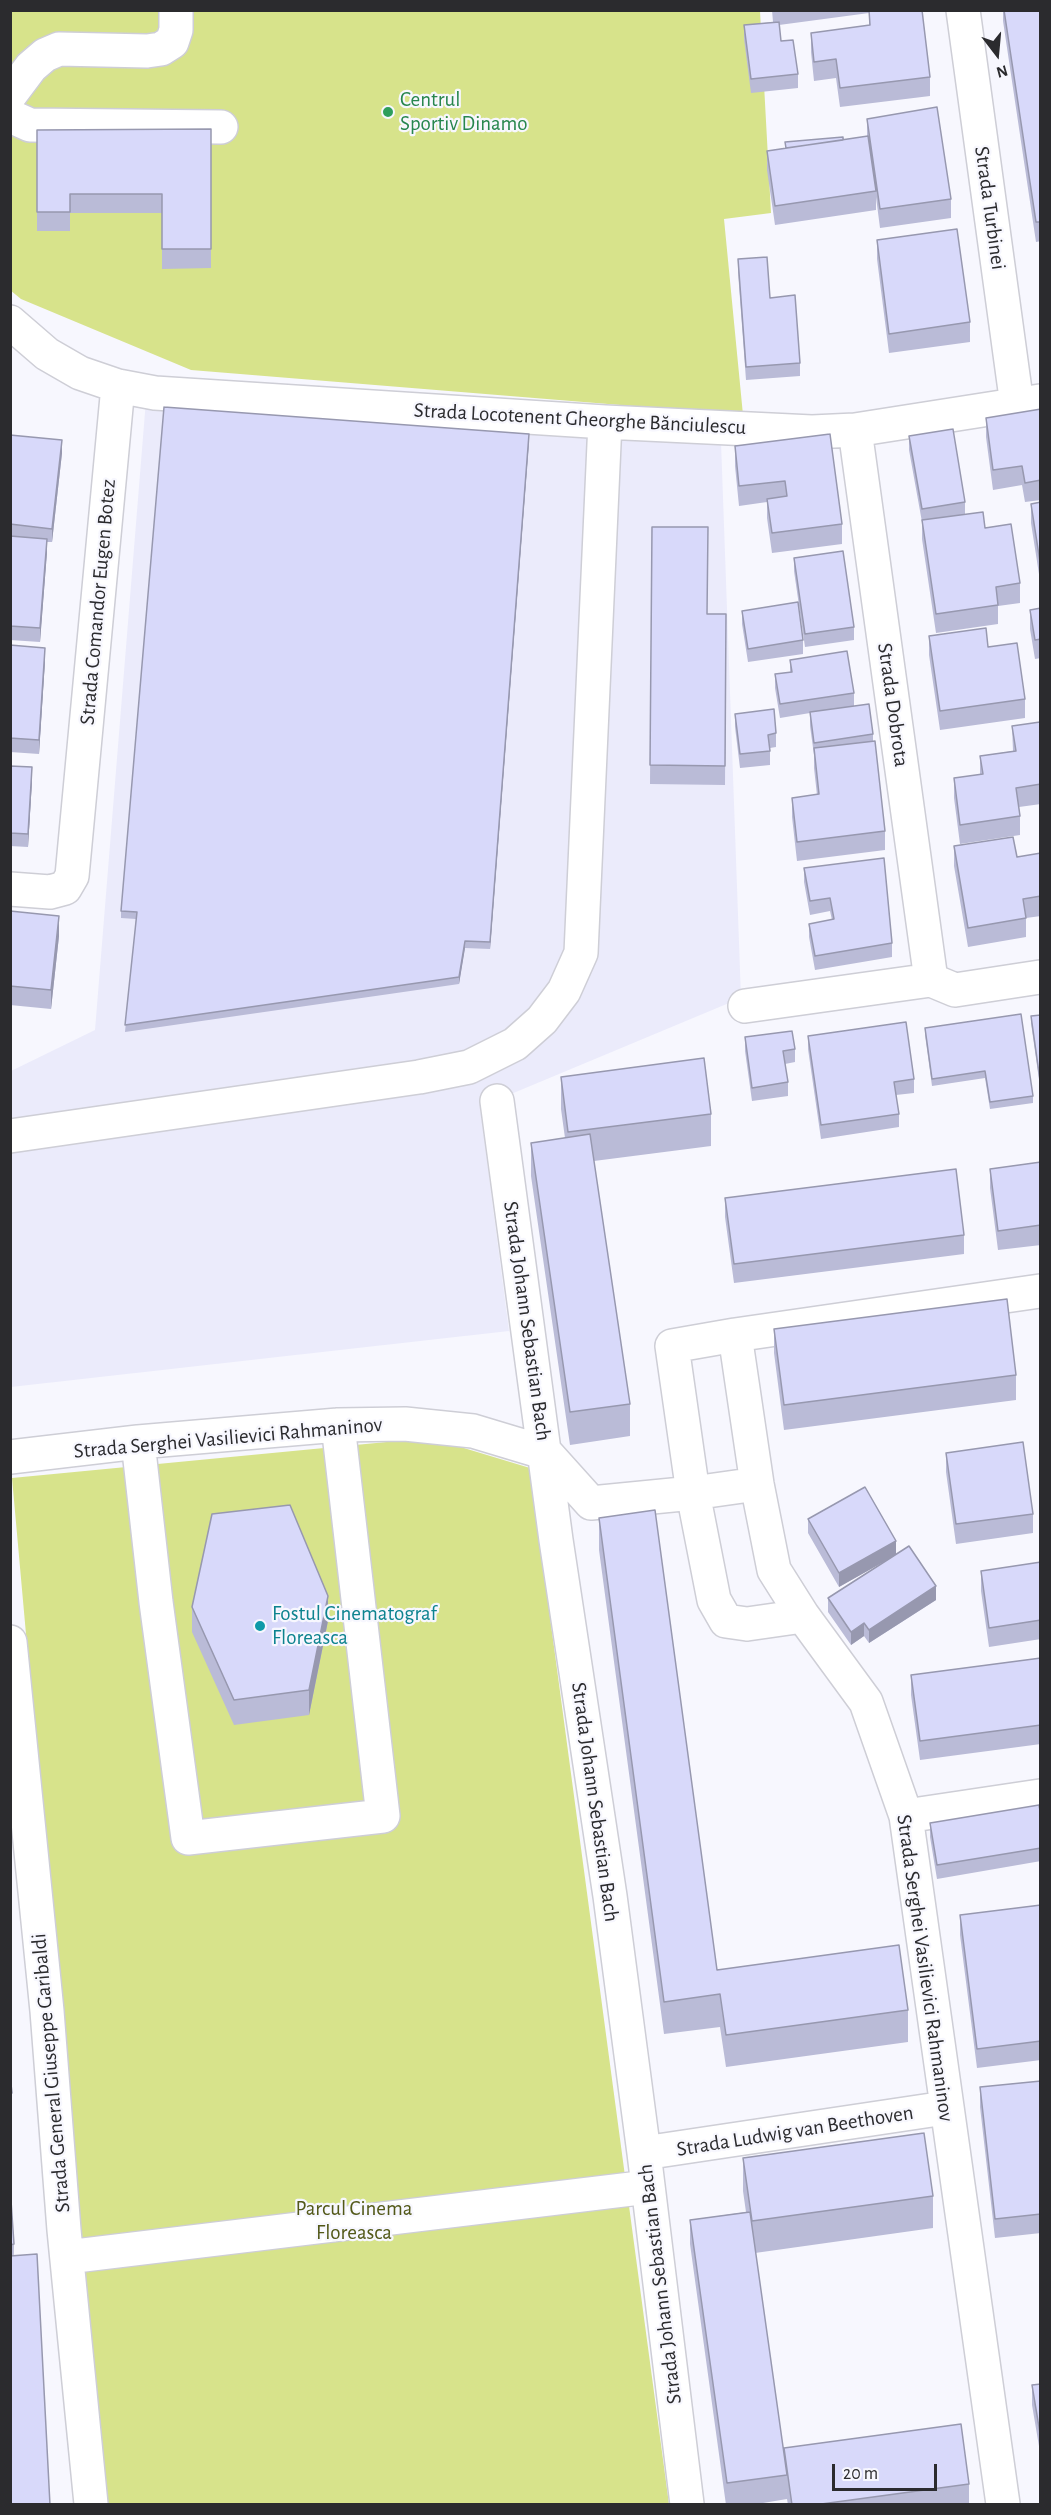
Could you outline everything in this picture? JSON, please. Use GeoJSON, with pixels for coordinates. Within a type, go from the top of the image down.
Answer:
{"type":"FeatureCollection","features":[{"type":"Feature","properties":{"kind":"street"},"geometry":{"type":"LineString","coordinates":[[10,95],[31,67],[45,55],[59,49],[147,51],[161,49],[172,42],[176,30],[176,10]]}},
{"type":"Feature","properties":{"kind":"street","name":"Strada Turbinei"},"geometry":{"type":"LineString","coordinates":[[963,10],[1029,403]]}},
{"type":"Feature","properties":{"kind":"street"},"geometry":{"type":"LineString","coordinates":[[10,116],[30,125],[221,128]]}},
{"type":"Feature","properties":{"kind":"street"},"geometry":{"type":"LineString","coordinates":[[10,322],[65,365],[118,386]]}},
{"type":"Feature","properties":{"kind":"street","name":"Strada Locotenent Gheorghe Bănciulescu"},"geometry":{"type":"LineString","coordinates":[[118,386],[154,393],[605,422],[812,432],[855,430],[1029,403]]}},
{"type":"Feature","properties":{"kind":"street","name":"Strada Comandor Eugen Botez"},"geometry":{"type":"LineString","coordinates":[[10,889],[50,892],[64,888],[72,876],[118,386]]}},
{"type":"Feature","properties":{"kind":"street"},"geometry":{"type":"LineString","coordinates":[[10,1136],[419,1077],[469,1067],[514,1044],[542,1020],[564,991],[581,954],[605,422]]}},
{"type":"Feature","properties":{"kind":"street","name":"Strada Dobrota"},"geometry":{"type":"LineString","coordinates":[[855,430],[931,980]]}},
{"type":"Feature","properties":{"kind":"street"},"geometry":{"type":"LineString","coordinates":[[745,1006],[931,980],[955,990],[1041,977]]}},
{"type":"Feature","properties":{"kind":"street","name":"Strada Johann Sebastian Bach"},"geometry":{"type":"LineString","coordinates":[[496,1101],[546,1453],[556,1540],[610,1896],[687,2505]]}},
{"type":"Feature","properties":{"kind":"street"},"geometry":{"type":"LineString","coordinates":[[803,1616],[747,1624],[726,1621],[714,1600],[693,1493],[672,1346],[1041,1291]]}},
{"type":"Feature","properties":{"kind":"street","name":"Strada Serghei Vasilievici Rahmaninov"},"geometry":{"type":"LineString","coordinates":[[735,1335],[757,1484],[774,1570],[803,1616],[866,1702],[906,1816],[945,2108],[1003,2505]]}},
{"type":"Feature","properties":{"kind":"street","name":"Strada Serghei Vasilievici Rahmaninov"},"geometry":{"type":"LineString","coordinates":[[10,1457],[138,1442],[338,1425],[405,1424],[473,1431],[546,1453]]}},
{"type":"Feature","properties":{"kind":"street"},"geometry":{"type":"LineString","coordinates":[[138,1442],[188,1838],[383,1816],[338,1425]]}},
{"type":"Feature","properties":{"kind":"street"},"geometry":{"type":"LineString","coordinates":[[546,1453],[591,1503],[757,1484]]}},
{"type":"Feature","properties":{"kind":"street","name":"Strada General Giuseppe Garibaldi"},"geometry":{"type":"LineString","coordinates":[[10,1642],[48,2011],[67,2257],[91,2505]]}},
{"type":"Feature","properties":{"kind":"street"},"geometry":{"type":"LineString","coordinates":[[906,1816],[1041,1796]]}},
{"type":"Feature","properties":{"kind":"street","name":"Strada Ludwig van Beethoven"},"geometry":{"type":"LineString","coordinates":[[644,2153],[945,2108]]}},
{"type":"Feature","properties":{"kind":"street"},"geometry":{"type":"LineString","coordinates":[[67,2257],[648,2187]]}},
{"type":"Feature","properties":{"kind":"shaded area"},"geometry":{"type":"Polygon","coordinates":[[[146,400],[721,442],[741,998],[480,1107],[509,1331],[11,1387],[11,1071],[95,1030],[146,400]]]}},
{"type":"Feature","properties":{"kind":"green space","name":"Centrul Sportiv Dinamo"},"geometry":{"type":"Polygon","coordinates":[[[10,11],[760,11],[771,213],[724,219],[743,415],[191,370],[21,299],[10,290],[10,11]]]}},
{"type":"Feature","properties":{"kind":"green space","name":"Parcul Cinema Floreasca"},"geometry":{"type":"Polygon","coordinates":[[[397,1441],[444,1442],[530,1468],[669,2504],[104,2504],[12,1478],[397,1441]]]}},
{"type":"Feature","properties":{"kind":"building"},"geometry":{"type":"Polygon","coordinates":[[[869,10],[922,10],[930,77],[840,88],[836,59],[814,62],[811,33],[870,25],[869,10]]]}},
{"type":"Feature","properties":{"kind":"building"},"geometry":{"type":"Polygon","coordinates":[[[1004,10],[1041,10],[1041,222],[1036,222],[1004,10]]]}},
{"type":"Feature","properties":{"kind":"building"},"geometry":{"type":"Polygon","coordinates":[[[779,22],[781,41],[793,40],[798,74],[751,79],[744,25],[779,22]]]}},
{"type":"Feature","properties":{"kind":"building"},"geometry":{"type":"Polygon","coordinates":[[[937,107],[951,199],[880,209],[867,119],[937,107]]]}},
{"type":"Feature","properties":{"kind":"building"},"geometry":{"type":"Polygon","coordinates":[[[211,129],[211,249],[162,249],[162,194],[70,194],[70,212],[37,212],[37,130],[211,129]]]}},
{"type":"Feature","properties":{"kind":"building"},"geometry":{"type":"Polygon","coordinates":[[[868,136],[876,191],[775,206],[767,151],[868,136]]]}},
{"type":"Feature","properties":{"kind":"building"},"geometry":{"type":"Polygon","coordinates":[[[843,137],[843,140],[786,148],[785,142],[843,137]]]}},
{"type":"Feature","properties":{"kind":"building"},"geometry":{"type":"Polygon","coordinates":[[[957,229],[970,322],[889,334],[877,240],[957,229]]]}},
{"type":"Feature","properties":{"kind":"building"},"geometry":{"type":"Polygon","coordinates":[[[767,257],[770,298],[795,295],[800,363],[746,367],[738,259],[767,257]]]}},
{"type":"Feature","properties":{"kind":"building"},"geometry":{"type":"Polygon","coordinates":[[[164,407],[529,434],[490,942],[465,941],[459,977],[125,1025],[137,912],[121,911],[164,407]]]}},
{"type":"Feature","properties":{"kind":"building"},"geometry":{"type":"Polygon","coordinates":[[[1041,409],[1041,480],[1025,483],[1022,466],[993,470],[986,418],[1041,409]]]}},
{"type":"Feature","properties":{"kind":"building"},"geometry":{"type":"Polygon","coordinates":[[[953,429],[965,502],[922,509],[909,436],[953,429]]]}},
{"type":"Feature","properties":{"kind":"building"},"geometry":{"type":"Polygon","coordinates":[[[830,434],[842,524],[772,533],[767,499],[787,496],[785,481],[739,486],[735,446],[830,434]]]}},
{"type":"Feature","properties":{"kind":"building"},"geometry":{"type":"Polygon","coordinates":[[[10,435],[62,440],[52,529],[10,524],[10,435]]]}},
{"type":"Feature","properties":{"kind":"building"},"geometry":{"type":"Polygon","coordinates":[[[1041,502],[1041,568],[1031,504],[1041,502]]]}},
{"type":"Feature","properties":{"kind":"building"},"geometry":{"type":"Polygon","coordinates":[[[983,512],[985,528],[1011,524],[1020,583],[996,587],[998,605],[936,614],[922,520],[983,512]]]}},
{"type":"Feature","properties":{"kind":"building"},"geometry":{"type":"Polygon","coordinates":[[[652,527],[708,527],[707,614],[726,614],[725,766],[650,765],[652,527]]]}},
{"type":"Feature","properties":{"kind":"building"},"geometry":{"type":"Polygon","coordinates":[[[10,536],[47,539],[40,628],[10,626],[10,536]]]}},
{"type":"Feature","properties":{"kind":"building"},"geometry":{"type":"Polygon","coordinates":[[[843,551],[854,627],[805,634],[794,558],[843,551]]]}},
{"type":"Feature","properties":{"kind":"building"},"geometry":{"type":"Polygon","coordinates":[[[798,602],[803,640],[748,649],[742,611],[798,602]]]}},
{"type":"Feature","properties":{"kind":"building"},"geometry":{"type":"Polygon","coordinates":[[[1041,608],[1041,639],[1035,640],[1030,610],[1041,608]]]}},
{"type":"Feature","properties":{"kind":"building"},"geometry":{"type":"Polygon","coordinates":[[[986,628],[988,647],[1017,643],[1025,699],[940,711],[929,636],[986,628]]]}},
{"type":"Feature","properties":{"kind":"building"},"geometry":{"type":"Polygon","coordinates":[[[10,645],[45,648],[39,740],[10,738],[10,645]]]}},
{"type":"Feature","properties":{"kind":"building"},"geometry":{"type":"Polygon","coordinates":[[[847,651],[854,693],[780,704],[775,674],[792,672],[790,660],[847,651]]]}},
{"type":"Feature","properties":{"kind":"building"},"geometry":{"type":"Polygon","coordinates":[[[869,704],[873,734],[814,743],[810,712],[869,704]]]}},
{"type":"Feature","properties":{"kind":"building"},"geometry":{"type":"Polygon","coordinates":[[[774,709],[776,733],[768,735],[770,751],[740,754],[735,714],[774,709]]]}},
{"type":"Feature","properties":{"kind":"building"},"geometry":{"type":"Polygon","coordinates":[[[1040,722],[1041,784],[1016,788],[1020,816],[960,825],[954,778],[983,774],[980,756],[1016,751],[1012,726],[1040,722]]]}},
{"type":"Feature","properties":{"kind":"building"},"geometry":{"type":"Polygon","coordinates":[[[875,741],[885,831],[797,842],[792,798],[819,794],[814,748],[875,741]]]}},
{"type":"Feature","properties":{"kind":"building"},"geometry":{"type":"Polygon","coordinates":[[[10,766],[32,767],[28,834],[10,833],[10,766]]]}},
{"type":"Feature","properties":{"kind":"building"},"geometry":{"type":"Polygon","coordinates":[[[1013,837],[1017,857],[1041,853],[1041,896],[1023,899],[1026,918],[968,928],[954,846],[1013,837]]]}},
{"type":"Feature","properties":{"kind":"building"},"geometry":{"type":"Polygon","coordinates":[[[884,858],[892,943],[815,956],[809,924],[834,919],[830,898],[810,901],[804,868],[884,858]]]}},
{"type":"Feature","properties":{"kind":"building"},"geometry":{"type":"Polygon","coordinates":[[[10,911],[59,916],[51,990],[10,986],[10,911]]]}},
{"type":"Feature","properties":{"kind":"building"},"geometry":{"type":"Polygon","coordinates":[[[1021,1014],[1033,1096],[990,1102],[985,1071],[932,1079],[925,1028],[1021,1014]]]}},
{"type":"Feature","properties":{"kind":"building"},"geometry":{"type":"Polygon","coordinates":[[[1041,1015],[1041,1087],[1031,1016],[1041,1015]]]}},
{"type":"Feature","properties":{"kind":"building"},"geometry":{"type":"Polygon","coordinates":[[[906,1022],[914,1079],[894,1082],[899,1114],[821,1125],[808,1036],[906,1022]]]}},
{"type":"Feature","properties":{"kind":"building"},"geometry":{"type":"Polygon","coordinates":[[[792,1031],[795,1049],[783,1051],[788,1082],[752,1088],[745,1037],[792,1031]]]}},
{"type":"Feature","properties":{"kind":"building"},"geometry":{"type":"Polygon","coordinates":[[[704,1058],[711,1114],[568,1132],[561,1077],[704,1058]]]}},
{"type":"Feature","properties":{"kind":"building"},"geometry":{"type":"Polygon","coordinates":[[[590,1134],[630,1404],[570,1412],[531,1143],[590,1134]]]}},
{"type":"Feature","properties":{"kind":"building"},"geometry":{"type":"Polygon","coordinates":[[[1041,1162],[1041,1225],[998,1231],[990,1169],[1041,1162]]]}},
{"type":"Feature","properties":{"kind":"building"},"geometry":{"type":"Polygon","coordinates":[[[956,1169],[964,1235],[734,1264],[725,1198],[956,1169]]]}},
{"type":"Feature","properties":{"kind":"building"},"geometry":{"type":"Polygon","coordinates":[[[1007,1299],[1016,1375],[784,1405],[774,1329],[1007,1299]]]}},
{"type":"Feature","properties":{"kind":"building"},"geometry":{"type":"Polygon","coordinates":[[[1023,1442],[1033,1514],[956,1524],[946,1453],[1023,1442]]]}},
{"type":"Feature","properties":{"kind":"building"},"geometry":{"type":"Polygon","coordinates":[[[865,1487],[896,1541],[839,1573],[808,1519],[865,1487]]]}},
{"type":"Feature","properties":{"kind":"building","name":"Fostul Cinematograf Floreasca"},"geometry":{"type":"Polygon","coordinates":[[[290,1505],[328,1596],[309,1690],[234,1700],[192,1607],[212,1514],[290,1505]]]}},
{"type":"Feature","properties":{"kind":"building"},"geometry":{"type":"Polygon","coordinates":[[[655,1510],[717,1970],[899,1945],[908,2010],[726,2035],[720,1994],[664,2002],[599,1518],[655,1510]]]}},
{"type":"Feature","properties":{"kind":"building"},"geometry":{"type":"Polygon","coordinates":[[[909,1546],[936,1586],[869,1630],[864,1623],[851,1632],[828,1598],[909,1546]]]}},
{"type":"Feature","properties":{"kind":"building"},"geometry":{"type":"Polygon","coordinates":[[[1041,1562],[1041,1620],[989,1628],[981,1571],[1041,1562]]]}},
{"type":"Feature","properties":{"kind":"building"},"geometry":{"type":"Polygon","coordinates":[[[1041,1658],[1041,1725],[920,1741],[911,1675],[1041,1658]]]}},
{"type":"Feature","properties":{"kind":"building"},"geometry":{"type":"Polygon","coordinates":[[[1039,1805],[1041,1848],[937,1865],[930,1823],[1039,1805]]]}},
{"type":"Feature","properties":{"kind":"building"},"geometry":{"type":"Polygon","coordinates":[[[1041,1905],[1041,2041],[977,2049],[960,1915],[1041,1905]]]}},
{"type":"Feature","properties":{"kind":"building"},"geometry":{"type":"Polygon","coordinates":[[[1041,2081],[1041,2214],[995,2219],[980,2087],[1041,2081]]]}},
{"type":"Feature","properties":{"kind":"building"},"geometry":{"type":"Polygon","coordinates":[[[924,2133],[933,2196],[752,2221],[743,2158],[924,2133]]]}},
{"type":"Feature","properties":{"kind":"building"},"geometry":{"type":"Polygon","coordinates":[[[10,2186],[14,2244],[10,2245],[10,2186]]]}},
{"type":"Feature","properties":{"kind":"building"},"geometry":{"type":"Polygon","coordinates":[[[750,2212],[787,2475],[727,2483],[690,2220],[750,2212]]]}},
{"type":"Feature","properties":{"kind":"building"},"geometry":{"type":"Polygon","coordinates":[[[37,2254],[50,2505],[10,2505],[10,2256],[37,2254]]]}},
{"type":"Feature","properties":{"kind":"building"},"geometry":{"type":"Polygon","coordinates":[[[1041,2384],[1041,2439],[1032,2385],[1041,2384]]]}},
{"type":"Feature","properties":{"kind":"building"},"geometry":{"type":"Polygon","coordinates":[[[961,2424],[969,2484],[814,2505],[792,2505],[784,2448],[961,2424]]]}},
{"type":"Feature","properties":{"kind":"place","name":"Centrul Sportiv Dinamo"},"geometry":{"type":"Point","coordinates":[388,112]}},
{"type":"Feature","properties":{"kind":"place","name":"Fostul Cinematograf Floreasca"},"geometry":{"type":"Point","coordinates":[260,1626]}}]}
